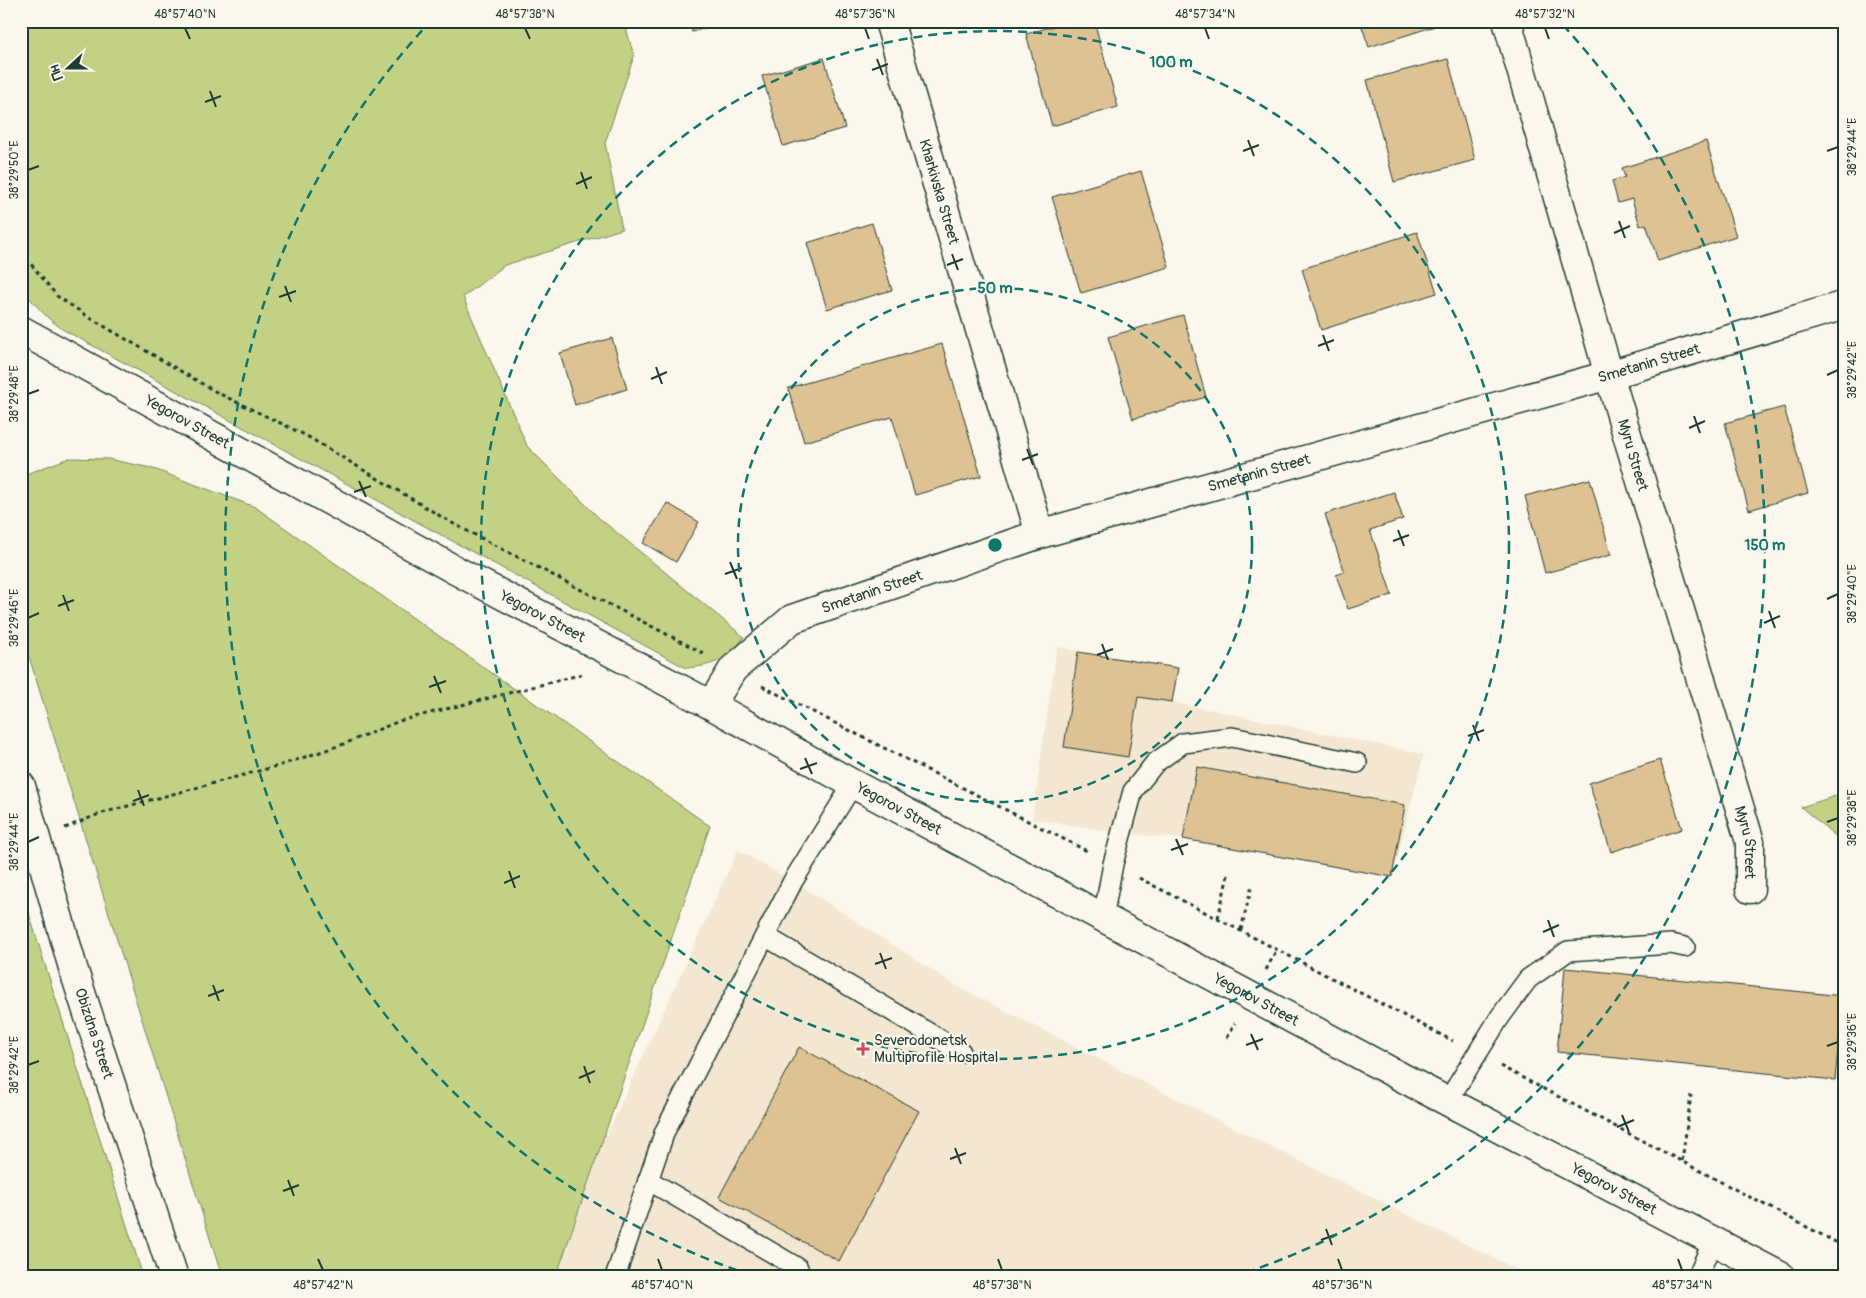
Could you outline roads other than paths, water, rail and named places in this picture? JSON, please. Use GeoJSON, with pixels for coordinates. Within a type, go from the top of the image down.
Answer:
{"type":"FeatureCollection","features":[{"type":"Feature","properties":{"kind":"street","name":"Kharkivska Street"},"geometry":{"type":"LineString","coordinates":[[889,21],[1040,534]]}},
{"type":"Feature","properties":{"kind":"street","name":"Myru Street"},"geometry":{"type":"LineString","coordinates":[[1507,21],[1609,375],[1750,842],[1750,889]]}},
{"type":"Feature","properties":{"kind":"street","name":"Smetanin Street"},"geometry":{"type":"LineString","coordinates":[[711,704],[733,669],[792,619],[1040,534],[1609,375],[1845,305]]}},
{"type":"Feature","properties":{"kind":"street","name":"Yegorov Street"},"geometry":{"type":"LineString","coordinates":[[21,330],[457,572],[711,704],[853,784],[1447,1102],[1782,1277]]}},
{"type":"Feature","properties":{"kind":"street","name":"Obizdna Street"},"geometry":{"type":"LineString","coordinates":[[21,786],[74,968],[174,1277]]}},
{"type":"Feature","properties":{"kind":"lane"},"geometry":{"type":"LineString","coordinates":[[1103,918],[1113,864],[1133,791],[1154,763],[1183,743],[1232,737],[1357,763]]}},
{"type":"Feature","properties":{"kind":"lane"},"geometry":{"type":"LineString","coordinates":[[615,1277],[665,1131],[793,881],[853,784]]}},
{"type":"Feature","properties":{"kind":"lane"},"geometry":{"type":"LineString","coordinates":[[765,936],[961,1052]]}},
{"type":"Feature","properties":{"kind":"lane"},"geometry":{"type":"LineString","coordinates":[[1447,1102],[1477,1054],[1528,980],[1568,951],[1671,944],[1685,947]]}},
{"type":"Feature","properties":{"kind":"lane"},"geometry":{"type":"LineString","coordinates":[[648,1180],[798,1268]]}},
{"type":"Feature","properties":{"kind":"lane"},"geometry":{"type":"LineString","coordinates":[[1697,1277],[1713,1241]]}},
{"type":"Feature","properties":{"kind":"place","name":"Severodonetsk Multiprofile Hospital"},"geometry":{"type":"Point","coordinates":[863,1049]}}]}
